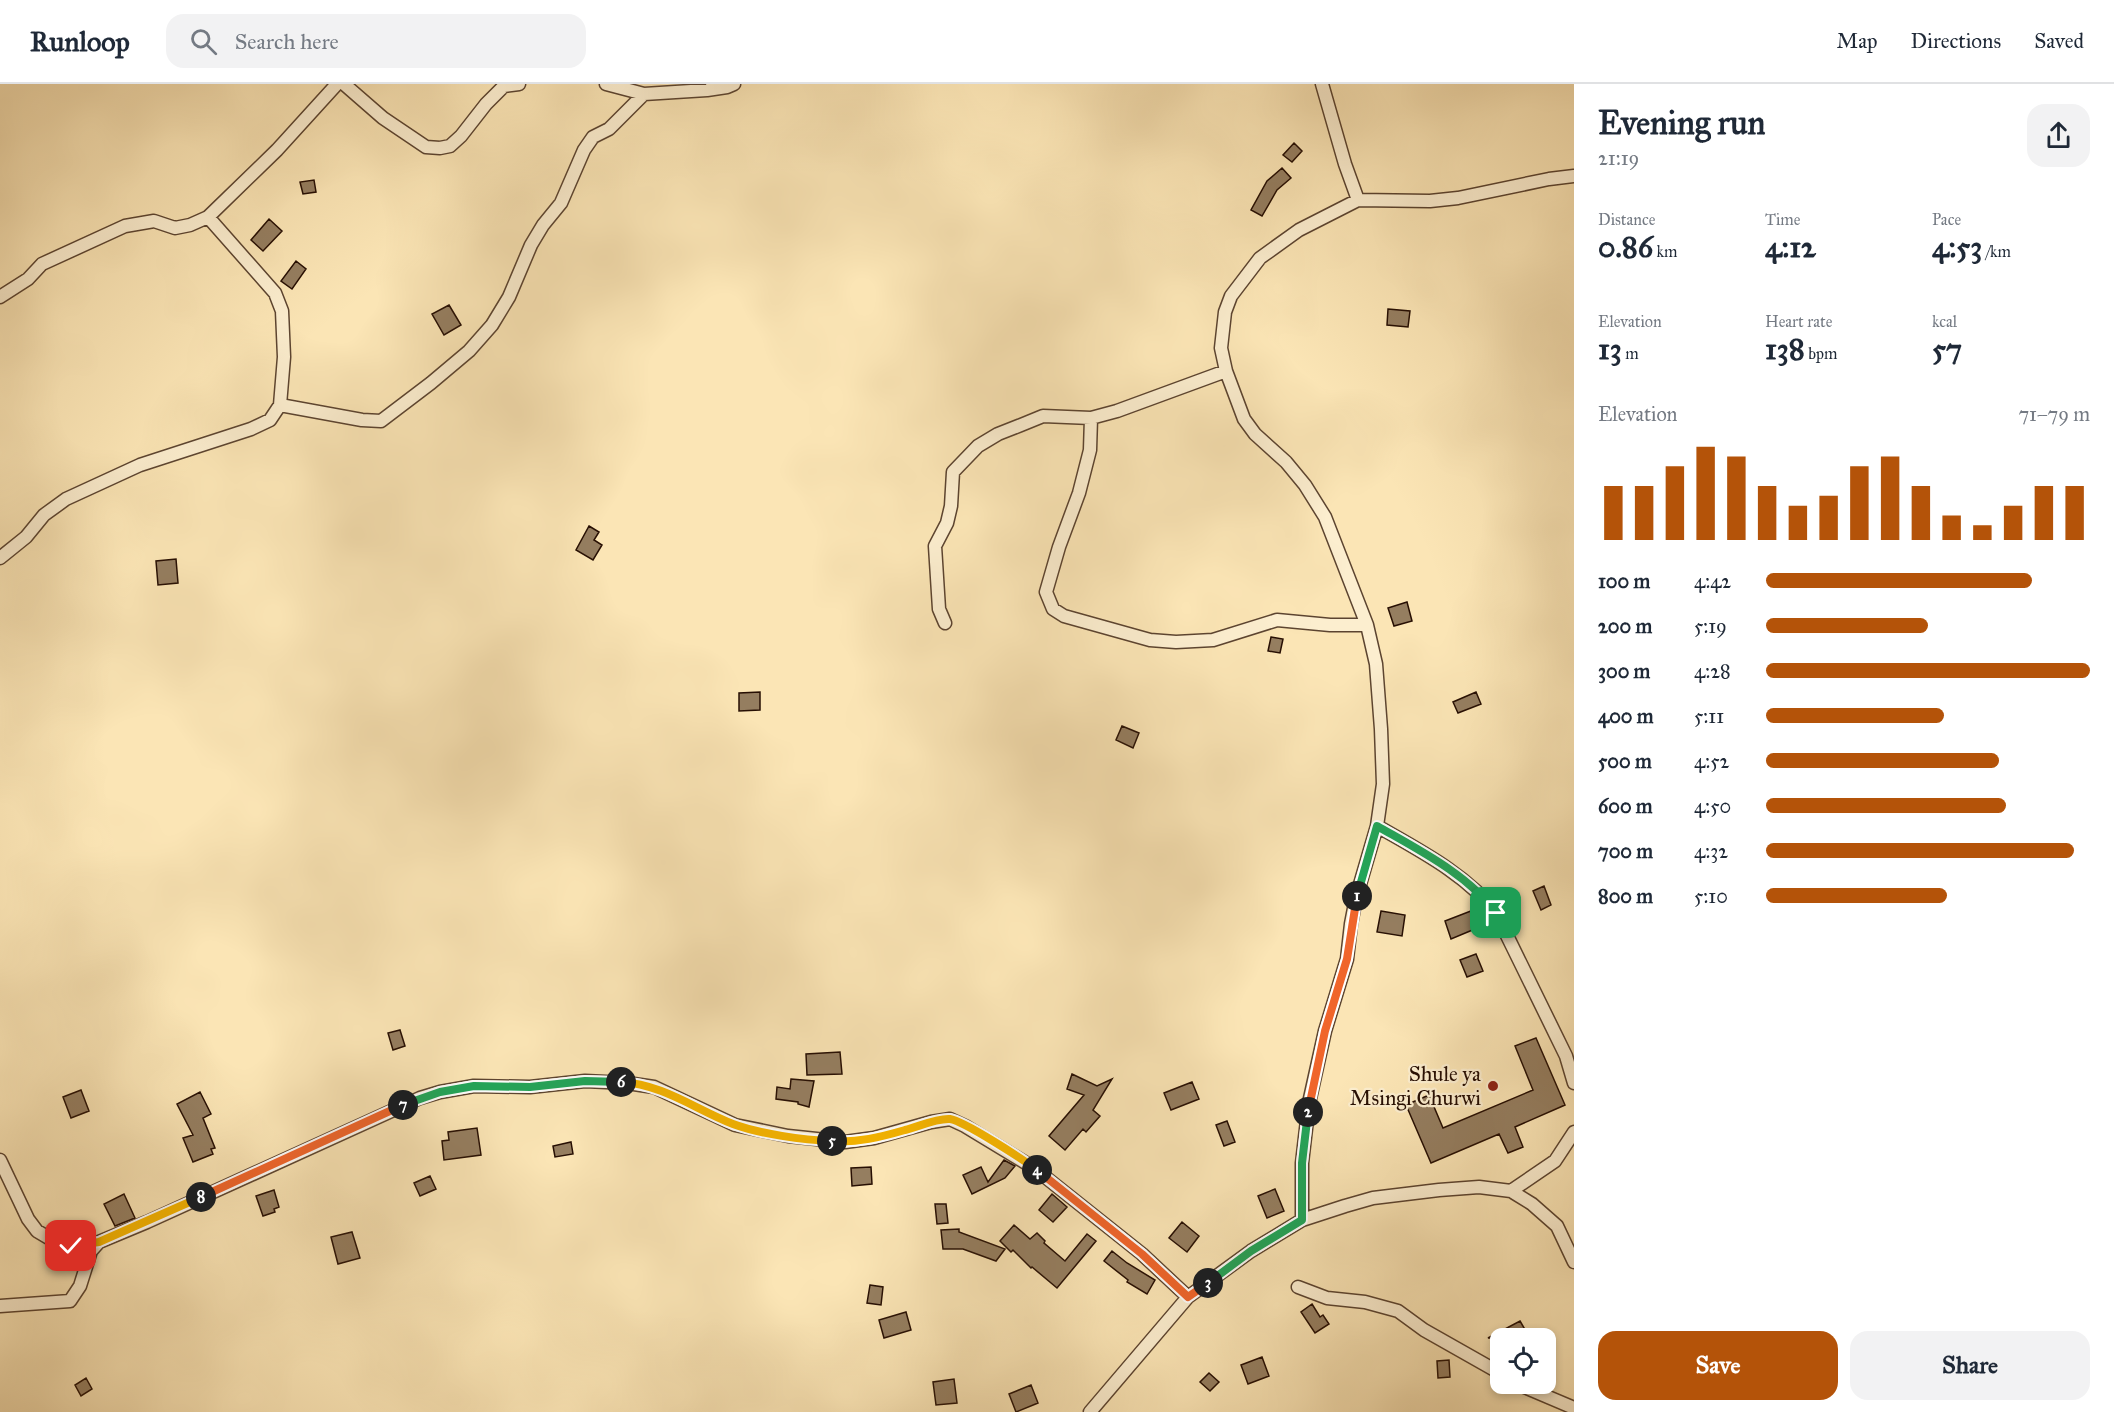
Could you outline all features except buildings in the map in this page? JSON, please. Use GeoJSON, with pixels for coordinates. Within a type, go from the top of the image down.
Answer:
{"type":"FeatureCollection","features":[{"type":"Feature","properties":{"kind":"street"},"geometry":{"type":"LineString","coordinates":[[0,297],[28,279],[42,264],[125,226],[154,221],[175,228],[190,225],[208,217],[277,150],[337,84]]}},
{"type":"Feature","properties":{"kind":"street"},"geometry":{"type":"LineString","coordinates":[[344,84],[383,118],[426,147],[440,148],[450,146],[461,136],[486,104],[504,86],[519,84]]}},
{"type":"Feature","properties":{"kind":"street"},"geometry":{"type":"LineString","coordinates":[[606,84],[644,94],[675,88],[707,90],[734,84]]}},
{"type":"Feature","properties":{"kind":"street"},"geometry":{"type":"LineString","coordinates":[[1322,84],[1358,200]]}},
{"type":"Feature","properties":{"kind":"street"},"geometry":{"type":"LineString","coordinates":[[280,405],[362,420],[381,421],[469,351],[492,325],[509,297],[531,245],[543,225],[561,203],[584,150],[593,137],[609,129],[644,94]]}},
{"type":"Feature","properties":{"kind":"street"},"geometry":{"type":"LineString","coordinates":[[1302,1220],[1302,1163],[1309,1103],[1325,1031],[1347,959],[1356,898],[1377,826],[1383,783],[1376,664],[1367,625],[1325,517],[1305,485],[1286,462],[1255,434],[1244,419],[1226,370],[1221,348],[1224,312],[1232,296],[1260,258],[1299,230],[1358,200],[1430,201],[1458,198],[1574,176]]}},
{"type":"Feature","properties":{"kind":"street"},"geometry":{"type":"LineString","coordinates":[[0,558],[26,537],[44,515],[66,498],[140,465],[251,429],[270,420],[280,405],[284,357],[282,311],[275,293],[208,217]]}},
{"type":"Feature","properties":{"kind":"street"},"geometry":{"type":"LineString","coordinates":[[945,623],[939,609],[935,546],[948,523],[953,472],[978,446],[998,434],[1044,416],[1091,418],[1117,411],[1226,370]]}},
{"type":"Feature","properties":{"kind":"street"},"geometry":{"type":"LineString","coordinates":[[1091,418],[1090,450],[1085,471],[1046,592],[1053,609],[1064,616],[1150,640],[1176,642],[1213,640],[1277,620],[1330,625],[1367,625]]}},
{"type":"Feature","properties":{"kind":"street"},"geometry":{"type":"LineString","coordinates":[[1377,826],[1475,889],[1496,913],[1570,1055],[1574,1083]]}},
{"type":"Feature","properties":{"kind":"street"},"geometry":{"type":"LineString","coordinates":[[0,1160],[28,1219],[37,1231],[59,1244],[78,1245],[99,1242],[147,1222],[403,1105],[430,1095],[474,1086],[530,1087],[585,1081],[654,1087],[735,1125],[827,1141],[845,1142],[874,1138],[950,1119],[1034,1168],[1142,1254],[1188,1297]]}},
{"type":"Feature","properties":{"kind":"street"},"geometry":{"type":"LineString","coordinates":[[1511,1191],[1555,1161],[1574,1132]]}},
{"type":"Feature","properties":{"kind":"street"},"geometry":{"type":"LineString","coordinates":[[1090,1412],[1188,1297],[1251,1251],[1302,1220],[1373,1198],[1479,1187],[1511,1191],[1532,1204],[1557,1226],[1574,1262]]}},
{"type":"Feature","properties":{"kind":"street"},"geometry":{"type":"LineString","coordinates":[[0,1306],[70,1301],[80,1286],[91,1251],[99,1242]]}},
{"type":"Feature","properties":{"kind":"street"},"geometry":{"type":"LineString","coordinates":[[1298,1287],[1327,1298],[1365,1302],[1398,1311],[1424,1330],[1490,1367]]}},
{"type":"Feature","properties":{"kind":"street"},"geometry":{"type":"LineString","coordinates":[[1541,1394],[1574,1408]]}},
{"type":"Feature","properties":{"kind":"place","name":"Shule ya Msingi Churwi"},"geometry":{"type":"Point","coordinates":[1493,1086]}},
{"type":"Feature","properties":{"kind":"route"},"geometry":{"type":"LineString","coordinates":[[71,1246],[99,1242],[147,1222],[420,1098],[474,1086],[530,1087],[585,1081],[654,1087],[735,1125],[827,1141],[845,1142],[874,1138],[950,1119],[1034,1168],[1142,1254],[1188,1297],[1251,1251],[1302,1220],[1302,1163],[1309,1103],[1325,1031],[1347,959],[1356,898],[1377,826],[1417,849],[1475,889],[1496,913]]}}]}
